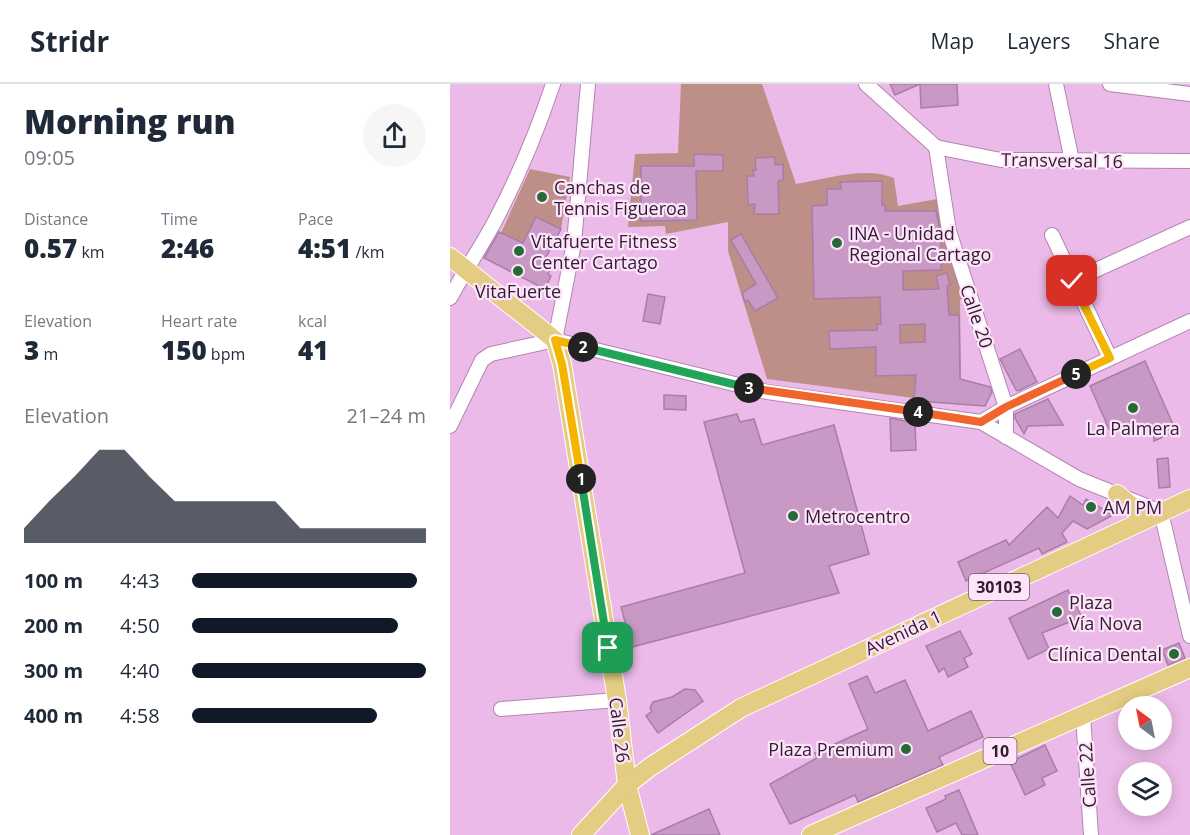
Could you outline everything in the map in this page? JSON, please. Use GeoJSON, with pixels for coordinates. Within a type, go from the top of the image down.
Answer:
{"type":"FeatureCollection","features":[{"type":"Feature","properties":{"kind":"main road"},"geometry":{"type":"LineString","coordinates":[[450,257],[555,340]]}},
{"type":"Feature","properties":{"kind":"main road","name":"Calle 26"},"geometry":{"type":"LineString","coordinates":[[555,340],[562,364],[616,700],[627,785],[640,835]]}},
{"type":"Feature","properties":{"kind":"main road"},"geometry":{"type":"LineString","coordinates":[[1116,494],[1133,507],[1142,521]]}},
{"type":"Feature","properties":{"kind":"main road","name":"Avenida 1"},"geometry":{"type":"LineString","coordinates":[[580,835],[627,785],[672,751],[741,708],[1190,499]]}},
{"type":"Feature","properties":{"kind":"main road","name":"10"},"geometry":{"type":"LineString","coordinates":[[811,835],[1190,668]]}},
{"type":"Feature","properties":{"kind":"street"},"geometry":{"type":"LineString","coordinates":[[450,298],[494,224],[516,179],[535,136],[553,84]]}},
{"type":"Feature","properties":{"kind":"street"},"geometry":{"type":"LineString","coordinates":[[555,340],[574,243],[588,84]]}},
{"type":"Feature","properties":{"kind":"street"},"geometry":{"type":"LineString","coordinates":[[866,84],[936,147]]}},
{"type":"Feature","properties":{"kind":"street"},"geometry":{"type":"LineString","coordinates":[[1056,84],[1072,161]]}},
{"type":"Feature","properties":{"kind":"street"},"geometry":{"type":"LineString","coordinates":[[1110,84],[1190,94]]}},
{"type":"Feature","properties":{"kind":"street","name":"Transversal 16"},"geometry":{"type":"LineString","coordinates":[[936,147],[1001,160],[1190,161]]}},
{"type":"Feature","properties":{"kind":"street","name":"Calle 20"},"geometry":{"type":"LineString","coordinates":[[936,147],[949,231],[1006,407],[1006,437]]}},
{"type":"Feature","properties":{"kind":"street"},"geometry":{"type":"LineString","coordinates":[[1072,281],[1190,226]]}},
{"type":"Feature","properties":{"kind":"street"},"geometry":{"type":"LineString","coordinates":[[1052,235],[1110,358]]}},
{"type":"Feature","properties":{"kind":"street"},"geometry":{"type":"LineString","coordinates":[[981,422],[1006,407],[1190,321]]}},
{"type":"Feature","properties":{"kind":"street"},"geometry":{"type":"LineString","coordinates":[[450,426],[482,360],[491,354],[555,340],[767,392],[981,422],[1079,479],[1161,512],[1190,636]]}},
{"type":"Feature","properties":{"kind":"street"},"geometry":{"type":"LineString","coordinates":[[501,709],[616,700]]}},
{"type":"Feature","properties":{"kind":"street","name":"Calle 22"},"geometry":{"type":"LineString","coordinates":[[1083,715],[1091,835]]}},
{"type":"Feature","properties":{"kind":"shaded area","name":"INA - Unidad Regional Cartago"},"geometry":{"type":"Polygon","coordinates":[[[681,84],[762,84],[796,184],[858,173],[871,173],[894,178],[898,206],[937,199],[941,222],[966,296],[960,300],[961,380],[916,380],[914,398],[767,379],[728,251],[728,222],[666,234],[665,226],[628,227],[635,154],[678,153],[681,84]]]}},
{"type":"Feature","properties":{"kind":"shaded area","name":"Canchas de Tennis Figueroa"},"geometry":{"type":"Polygon","coordinates":[[[530,169],[570,177],[561,229],[538,218],[523,243],[501,233],[530,169]]]}},
{"type":"Feature","properties":{"kind":"building"},"geometry":{"type":"Polygon","coordinates":[[[890,84],[920,84],[895,95],[890,84]]]}},
{"type":"Feature","properties":{"kind":"building"},"geometry":{"type":"Polygon","coordinates":[[[920,84],[957,84],[958,105],[921,108],[920,84]]]}},
{"type":"Feature","properties":{"kind":"building"},"geometry":{"type":"Polygon","coordinates":[[[694,154],[723,155],[723,171],[696,171],[697,220],[641,221],[641,166],[694,166],[694,154]]]}},
{"type":"Feature","properties":{"kind":"building"},"geometry":{"type":"Polygon","coordinates":[[[775,157],[775,165],[783,164],[783,180],[778,181],[779,214],[754,214],[755,204],[748,205],[747,176],[754,176],[755,158],[775,157]]]}},
{"type":"Feature","properties":{"kind":"building"},"geometry":{"type":"Polygon","coordinates":[[[882,181],[882,205],[885,205],[885,211],[936,211],[941,237],[941,270],[903,271],[903,290],[939,289],[936,276],[947,273],[950,285],[947,286],[949,315],[959,315],[960,379],[990,387],[992,392],[985,406],[931,402],[914,398],[916,375],[876,376],[876,347],[830,349],[829,331],[877,330],[877,324],[881,324],[880,297],[814,299],[812,206],[827,205],[827,189],[841,189],[840,182],[882,181]],[[925,324],[900,325],[900,343],[925,342],[925,324]]]}},
{"type":"Feature","properties":{"kind":"building","name":"Vitafuerte Fitness Center Cartago"},"geometry":{"type":"Polygon","coordinates":[[[536,217],[561,229],[545,259],[553,263],[548,274],[551,276],[545,289],[484,258],[499,232],[523,243],[536,217]]]}},
{"type":"Feature","properties":{"kind":"building"},"geometry":{"type":"Polygon","coordinates":[[[741,234],[778,298],[755,311],[748,300],[745,302],[742,293],[756,284],[731,240],[741,234]]]}},
{"type":"Feature","properties":{"kind":"building"},"geometry":{"type":"Polygon","coordinates":[[[648,294],[665,297],[660,324],[643,321],[648,294]]]}},
{"type":"Feature","properties":{"kind":"building"},"geometry":{"type":"Polygon","coordinates":[[[1020,349],[1037,382],[1018,391],[1000,359],[1020,349]]]}},
{"type":"Feature","properties":{"kind":"building","name":"La Palmera"},"geometry":{"type":"Polygon","coordinates":[[[1145,361],[1176,431],[1154,441],[1154,433],[1145,430],[1109,429],[1090,386],[1145,361]]]}},
{"type":"Feature","properties":{"kind":"building"},"geometry":{"type":"Polygon","coordinates":[[[664,395],[686,396],[686,410],[664,409],[664,395]]]}},
{"type":"Feature","properties":{"kind":"building"},"geometry":{"type":"Polygon","coordinates":[[[1048,399],[1063,425],[1028,426],[1024,434],[1015,414],[1048,399]]]}},
{"type":"Feature","properties":{"kind":"building","name":"Metrocentro"},"geometry":{"type":"Polygon","coordinates":[[[737,414],[740,422],[754,419],[762,445],[834,425],[869,554],[829,566],[839,593],[632,647],[621,607],[745,573],[704,422],[737,414]]]}},
{"type":"Feature","properties":{"kind":"building"},"geometry":{"type":"Polygon","coordinates":[[[890,418],[915,423],[916,450],[891,451],[890,418]]]}},
{"type":"Feature","properties":{"kind":"building"},"geometry":{"type":"Polygon","coordinates":[[[1168,458],[1170,487],[1159,488],[1157,459],[1168,458]]]}},
{"type":"Feature","properties":{"kind":"building"},"geometry":{"type":"Polygon","coordinates":[[[1070,496],[1083,505],[1086,499],[1113,515],[1087,529],[1073,521],[1062,533],[1067,542],[1042,554],[1039,548],[966,581],[958,562],[1006,540],[1009,545],[1047,507],[1058,518],[1070,496]]]}},
{"type":"Feature","properties":{"kind":"building"},"geometry":{"type":"Polygon","coordinates":[[[1068,590],[1082,617],[1042,633],[1049,649],[1028,659],[1009,618],[1068,590]]]}},
{"type":"Feature","properties":{"kind":"building"},"geometry":{"type":"Polygon","coordinates":[[[960,631],[972,654],[964,658],[968,667],[948,677],[944,668],[939,672],[926,646],[960,631]]]}},
{"type":"Feature","properties":{"kind":"building","name":"Clínica Dental"},"geometry":{"type":"Polygon","coordinates":[[[1179,643],[1185,658],[1168,665],[1162,650],[1179,643]]]}},
{"type":"Feature","properties":{"kind":"building"},"geometry":{"type":"Polygon","coordinates":[[[867,676],[875,693],[905,680],[928,731],[971,711],[983,737],[939,757],[943,765],[858,802],[855,795],[790,824],[770,784],[817,758],[815,753],[868,729],[849,684],[867,676]]]}},
{"type":"Feature","properties":{"kind":"building"},"geometry":{"type":"Polygon","coordinates":[[[685,689],[695,690],[703,701],[658,733],[646,716],[652,711],[650,708],[653,702],[672,697],[685,689]]]}},
{"type":"Feature","properties":{"kind":"building"},"geometry":{"type":"Polygon","coordinates":[[[1045,745],[1057,771],[1042,778],[1045,785],[1025,795],[1010,762],[1045,745]]]}},
{"type":"Feature","properties":{"kind":"building"},"geometry":{"type":"Polygon","coordinates":[[[959,790],[978,835],[962,835],[956,823],[937,832],[926,808],[959,790]]]}},
{"type":"Feature","properties":{"kind":"building"},"geometry":{"type":"Polygon","coordinates":[[[709,809],[720,835],[651,835],[709,809]]]}},
{"type":"Feature","properties":{"kind":"place","name":"Canchas de Tennis Figueroa"},"geometry":{"type":"Point","coordinates":[542,197]}},
{"type":"Feature","properties":{"kind":"place","name":"INA - Unidad Regional Cartago"},"geometry":{"type":"Point","coordinates":[837,243]}},
{"type":"Feature","properties":{"kind":"place","name":"Vitafuerte Fitness Center Cartago"},"geometry":{"type":"Point","coordinates":[519,251]}},
{"type":"Feature","properties":{"kind":"place","name":"VitaFuerte"},"geometry":{"type":"Point","coordinates":[518,271]}},
{"type":"Feature","properties":{"kind":"place","name":"La Palmera"},"geometry":{"type":"Point","coordinates":[1133,408]}},
{"type":"Feature","properties":{"kind":"place","name":"AM PM"},"geometry":{"type":"Point","coordinates":[1091,507]}},
{"type":"Feature","properties":{"kind":"place","name":"Metrocentro"},"geometry":{"type":"Point","coordinates":[793,516]}},
{"type":"Feature","properties":{"kind":"place","name":"Plaza Vía Nova"},"geometry":{"type":"Point","coordinates":[1057,612]}},
{"type":"Feature","properties":{"kind":"place","name":"Clínica Dental"},"geometry":{"type":"Point","coordinates":[1174,654]}},
{"type":"Feature","properties":{"kind":"place","name":"Plaza Premium"},"geometry":{"type":"Point","coordinates":[906,749]}},
{"type":"Feature","properties":{"kind":"route"},"geometry":{"type":"LineString","coordinates":[[608,648],[562,364],[555,340],[767,392],[981,422],[1006,407],[1110,358],[1072,281]]}}]}
